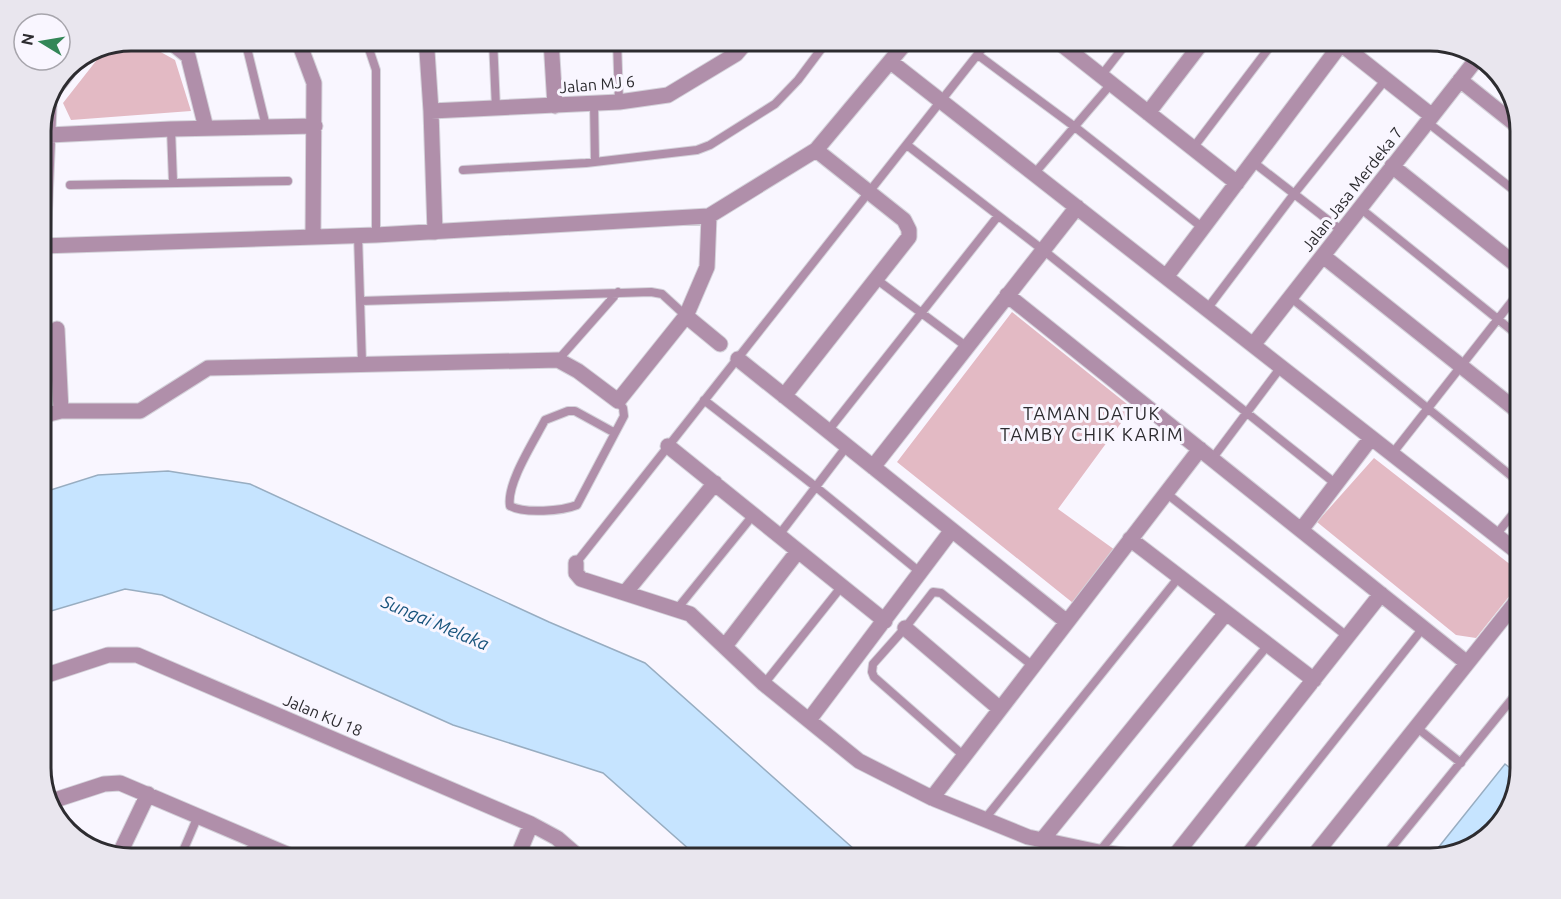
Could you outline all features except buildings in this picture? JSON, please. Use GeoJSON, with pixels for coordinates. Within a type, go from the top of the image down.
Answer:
{"type":"FeatureCollection","features":[{"type":"Feature","properties":{"kind":"street"},"geometry":{"type":"LineString","coordinates":[[182,51],[188,56],[206,128]]}},
{"type":"Feature","properties":{"kind":"street"},"geometry":{"type":"LineString","coordinates":[[302,51],[314,83],[313,237]]}},
{"type":"Feature","properties":{"kind":"street"},"geometry":{"type":"LineString","coordinates":[[427,51],[435,232]]}},
{"type":"Feature","properties":{"kind":"street"},"geometry":{"type":"LineString","coordinates":[[551,51],[555,106]]}},
{"type":"Feature","properties":{"kind":"street","name":"Jalan MJ 6"},"geometry":{"type":"LineString","coordinates":[[431,111],[619,102],[668,94],[739,51]]}},
{"type":"Feature","properties":{"kind":"street"},"geometry":{"type":"LineString","coordinates":[[51,246],[358,236],[709,216],[816,150],[900,51]]}},
{"type":"Feature","properties":{"kind":"street"},"geometry":{"type":"LineString","coordinates":[[1071,51],[1237,183]]}},
{"type":"Feature","properties":{"kind":"street"},"geometry":{"type":"LineString","coordinates":[[1148,112],[1195,51]]}},
{"type":"Feature","properties":{"kind":"street"},"geometry":{"type":"LineString","coordinates":[[1166,277],[1335,51]]}},
{"type":"Feature","properties":{"kind":"street"},"geometry":{"type":"LineString","coordinates":[[1352,51],[1429,119]]}},
{"type":"Feature","properties":{"kind":"street"},"geometry":{"type":"LineString","coordinates":[[891,62],[1510,546]]}},
{"type":"Feature","properties":{"kind":"street","name":"Jalan Jasa Merdeka 7"},"geometry":{"type":"LineString","coordinates":[[1253,345],[1473,64]]}},
{"type":"Feature","properties":{"kind":"street"},"geometry":{"type":"LineString","coordinates":[[1460,80],[1509,119]]}},
{"type":"Feature","properties":{"kind":"street"},"geometry":{"type":"LineString","coordinates":[[51,135],[171,129],[315,126]]}},
{"type":"Feature","properties":{"kind":"street"},"geometry":{"type":"LineString","coordinates":[[784,396],[909,237],[909,230],[904,220],[816,150]]}},
{"type":"Feature","properties":{"kind":"street"},"geometry":{"type":"LineString","coordinates":[[1392,166],[1510,260]]}},
{"type":"Feature","properties":{"kind":"street"},"geometry":{"type":"LineString","coordinates":[[873,467],[1077,207]]}},
{"type":"Feature","properties":{"kind":"street"},"geometry":{"type":"LineString","coordinates":[[51,414],[61,411],[140,411],[207,368],[362,363],[558,360],[578,371],[618,401],[686,316],[707,267],[709,216]]}},
{"type":"Feature","properties":{"kind":"street"},"geometry":{"type":"LineString","coordinates":[[1323,256],[1510,405]]}},
{"type":"Feature","properties":{"kind":"street"},"geometry":{"type":"LineString","coordinates":[[1007,295],[1467,663]]}},
{"type":"Feature","properties":{"kind":"street"},"geometry":{"type":"LineString","coordinates":[[686,316],[720,344]]}},
{"type":"Feature","properties":{"kind":"street"},"geometry":{"type":"LineString","coordinates":[[57,328],[61,411]]}},
{"type":"Feature","properties":{"kind":"street"},"geometry":{"type":"LineString","coordinates":[[738,358],[1066,622]]}},
{"type":"Feature","properties":{"kind":"street"},"geometry":{"type":"LineString","coordinates":[[1301,530],[1371,438]]}},
{"type":"Feature","properties":{"kind":"street"},"geometry":{"type":"LineString","coordinates":[[669,446],[885,621]]}},
{"type":"Feature","properties":{"kind":"street"},"geometry":{"type":"LineString","coordinates":[[932,798],[1200,449]]}},
{"type":"Feature","properties":{"kind":"street"},"geometry":{"type":"LineString","coordinates":[[625,592],[715,483]]}},
{"type":"Feature","properties":{"kind":"street"},"geometry":{"type":"LineString","coordinates":[[810,720],[952,530]]}},
{"type":"Feature","properties":{"kind":"street"},"geometry":{"type":"LineString","coordinates":[[1130,539],[1314,680]]}},
{"type":"Feature","properties":{"kind":"street"},"geometry":{"type":"LineString","coordinates":[[725,646],[798,551]]}},
{"type":"Feature","properties":{"kind":"street"},"geometry":{"type":"LineString","coordinates":[[576,563],[576,573],[581,579],[690,614],[764,684],[859,761],[932,798],[984,820],[1028,837],[1080,848]]}},
{"type":"Feature","properties":{"kind":"street"},"geometry":{"type":"LineString","coordinates":[[1181,848],[1381,594]]}},
{"type":"Feature","properties":{"kind":"street"},"geometry":{"type":"LineString","coordinates":[[1320,848],[1510,609]]}},
{"type":"Feature","properties":{"kind":"street"},"geometry":{"type":"LineString","coordinates":[[1042,840],[1226,613]]}},
{"type":"Feature","properties":{"kind":"street"},"geometry":{"type":"LineString","coordinates":[[905,628],[1000,710]]}},
{"type":"Feature","properties":{"kind":"street","name":"Jalan KU 18"},"geometry":{"type":"LineString","coordinates":[[51,674],[108,655],[137,655],[531,824],[557,838],[568,848]]}},
{"type":"Feature","properties":{"kind":"street"},"geometry":{"type":"LineString","coordinates":[[58,799],[104,784],[120,783],[272,848]]}},
{"type":"Feature","properties":{"kind":"street"},"geometry":{"type":"LineString","coordinates":[[123,847],[148,794]]}},
{"type":"Feature","properties":{"kind":"street"},"geometry":{"type":"LineString","coordinates":[[521,848],[531,824]]}},
{"type":"Feature","properties":{"kind":"street"},"geometry":{"type":"LineString","coordinates":[[254,848],[257,842]]}},
{"type":"Feature","properties":{"kind":"lane"},"geometry":{"type":"LineString","coordinates":[[248,51],[266,126]]}},
{"type":"Feature","properties":{"kind":"lane"},"geometry":{"type":"LineString","coordinates":[[370,51],[376,70],[376,235]]}},
{"type":"Feature","properties":{"kind":"lane"},"geometry":{"type":"LineString","coordinates":[[493,51],[496,108]]}},
{"type":"Feature","properties":{"kind":"lane"},"geometry":{"type":"LineString","coordinates":[[617,51],[619,102]]}},
{"type":"Feature","properties":{"kind":"lane"},"geometry":{"type":"LineString","coordinates":[[463,170],[595,162],[691,151],[710,145],[775,104],[798,80],[820,51]]}},
{"type":"Feature","properties":{"kind":"lane"},"geometry":{"type":"LineString","coordinates":[[576,563],[981,51]]}},
{"type":"Feature","properties":{"kind":"lane"},"geometry":{"type":"LineString","coordinates":[[1034,174],[1075,127],[1123,51]]}},
{"type":"Feature","properties":{"kind":"lane"},"geometry":{"type":"LineString","coordinates":[[1193,148],[1267,51]]}},
{"type":"Feature","properties":{"kind":"lane"},"geometry":{"type":"LineString","coordinates":[[978,55],[1075,127],[1203,228]]}},
{"type":"Feature","properties":{"kind":"lane"},"geometry":{"type":"LineString","coordinates":[[1207,309],[1294,194],[1386,80]]}},
{"type":"Feature","properties":{"kind":"lane"},"geometry":{"type":"LineString","coordinates":[[594,103],[595,162]]}},
{"type":"Feature","properties":{"kind":"lane"},"geometry":{"type":"LineString","coordinates":[[1429,119],[1510,187]]}},
{"type":"Feature","properties":{"kind":"lane"},"geometry":{"type":"LineString","coordinates":[[171,129],[173,182]]}},
{"type":"Feature","properties":{"kind":"lane"},"geometry":{"type":"LineString","coordinates":[[907,145],[1043,250],[1336,484]]}},
{"type":"Feature","properties":{"kind":"lane"},"geometry":{"type":"LineString","coordinates":[[1253,162],[1342,231]]}},
{"type":"Feature","properties":{"kind":"lane"},"geometry":{"type":"LineString","coordinates":[[70,185],[288,181]]}},
{"type":"Feature","properties":{"kind":"lane"},"geometry":{"type":"LineString","coordinates":[[1360,208],[1510,328]]}},
{"type":"Feature","properties":{"kind":"lane"},"geometry":{"type":"LineString","coordinates":[[828,431],[998,216]]}},
{"type":"Feature","properties":{"kind":"lane"},"geometry":{"type":"LineString","coordinates":[[358,236],[362,363]]}},
{"type":"Feature","properties":{"kind":"lane"},"geometry":{"type":"LineString","coordinates":[[876,279],[967,347]]}},
{"type":"Feature","properties":{"kind":"lane"},"geometry":{"type":"LineString","coordinates":[[558,360],[618,292]]}},
{"type":"Feature","properties":{"kind":"lane"},"geometry":{"type":"LineString","coordinates":[[361,301],[651,292],[662,294],[686,316]]}},
{"type":"Feature","properties":{"kind":"lane"},"geometry":{"type":"LineString","coordinates":[[1290,297],[1510,475]]}},
{"type":"Feature","properties":{"kind":"lane"},"geometry":{"type":"LineString","coordinates":[[1392,454],[1510,304]]}},
{"type":"Feature","properties":{"kind":"lane"},"geometry":{"type":"LineString","coordinates":[[1212,459],[1281,367]]}},
{"type":"Feature","properties":{"kind":"lane"},"geometry":{"type":"LineString","coordinates":[[704,400],[921,573]]}},
{"type":"Feature","properties":{"kind":"lane"},"geometry":{"type":"LineString","coordinates":[[615,433],[575,411],[568,411],[545,420],[512,485],[510,506],[518,511],[528,512],[570,508],[577,505],[624,416],[623,408],[618,401]]}},
{"type":"Feature","properties":{"kind":"lane"},"geometry":{"type":"LineString","coordinates":[[779,535],[847,446]]}},
{"type":"Feature","properties":{"kind":"lane"},"geometry":{"type":"LineString","coordinates":[[1166,493],[1348,637]]}},
{"type":"Feature","properties":{"kind":"lane"},"geometry":{"type":"LineString","coordinates":[[677,609],[754,514]]}},
{"type":"Feature","properties":{"kind":"lane"},"geometry":{"type":"LineString","coordinates":[[1496,535],[1510,518]]}},
{"type":"Feature","properties":{"kind":"lane"},"geometry":{"type":"LineString","coordinates":[[984,820],[1179,577]]}},
{"type":"Feature","properties":{"kind":"lane"},"geometry":{"type":"LineString","coordinates":[[764,684],[842,586]]}},
{"type":"Feature","properties":{"kind":"lane"},"geometry":{"type":"LineString","coordinates":[[964,756],[874,677],[873,664],[933,592],[941,592],[1033,666]]}},
{"type":"Feature","properties":{"kind":"lane"},"geometry":{"type":"LineString","coordinates":[[1249,848],[1423,628]]}},
{"type":"Feature","properties":{"kind":"lane"},"geometry":{"type":"LineString","coordinates":[[1102,848],[1268,645]]}},
{"type":"Feature","properties":{"kind":"lane"},"geometry":{"type":"LineString","coordinates":[[1391,848],[1510,702]]}},
{"type":"Feature","properties":{"kind":"lane"},"geometry":{"type":"LineString","coordinates":[[1416,727],[1461,764]]}},
{"type":"Feature","properties":{"kind":"lane"},"geometry":{"type":"LineString","coordinates":[[184,848],[198,816]]}},
{"type":"Feature","properties":{"kind":"shaded area"},"geometry":{"type":"Polygon","coordinates":[[[131,51],[159,51],[175,60],[191,111],[71,120],[63,103],[98,58],[131,51]]]}},
{"type":"Feature","properties":{"kind":"shaded area"},"geometry":{"type":"Polygon","coordinates":[[[1012,312],[1132,408],[1058,509],[1115,550],[1073,603],[897,462],[1012,312]]]}},
{"type":"Feature","properties":{"kind":"shaded area"},"geometry":{"type":"Polygon","coordinates":[[[1374,458],[1510,564],[1510,595],[1476,638],[1456,635],[1317,522],[1374,458]]]}},
{"type":"Feature","properties":{"kind":"water","name":"Sungai Melaka"},"geometry":{"type":"Polygon","coordinates":[[[168,471],[250,484],[549,622],[645,663],[853,848],[688,848],[603,773],[453,725],[162,595],[125,589],[51,611],[51,490],[98,475],[168,471]]]}},
{"type":"Feature","properties":{"kind":"water"},"geometry":{"type":"Polygon","coordinates":[[[1505,764],[1510,768],[1504,799],[1487,825],[1461,842],[1439,847],[1505,764]]]}},
{"type":"Feature","properties":{"kind":"district","name":"TAMAN DATUK TAMBY CHIK KARIM"},"geometry":{"type":"Point","coordinates":[1092,424]}}]}
